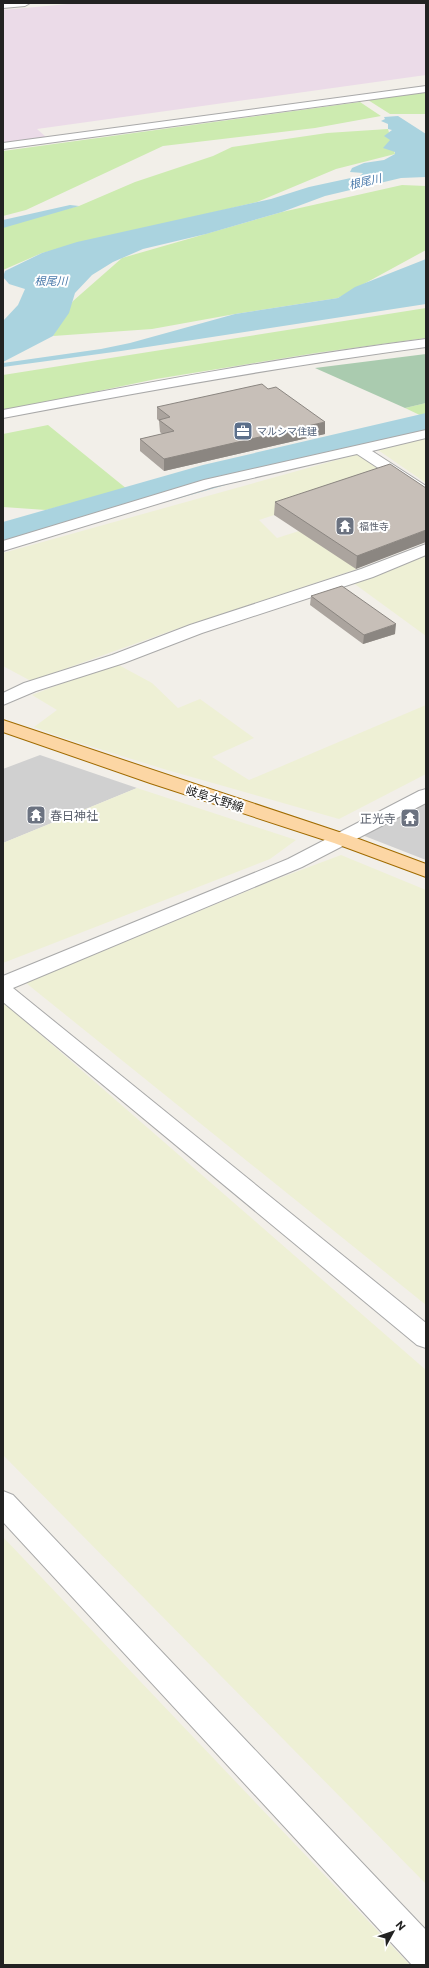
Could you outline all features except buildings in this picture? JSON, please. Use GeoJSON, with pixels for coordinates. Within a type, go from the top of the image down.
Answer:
{"type":"FeatureCollection","features":[{"type":"Feature","properties":{"kind":"main road","name":"岐阜大野線"},"geometry":{"type":"LineString","coordinates":[[3,726],[157,779],[341,839],[426,871]]}},
{"type":"Feature","properties":{"kind":"street"},"geometry":{"type":"LineString","coordinates":[[3,5],[25,3]]}},
{"type":"Feature","properties":{"kind":"street"},"geometry":{"type":"LineString","coordinates":[[3,146],[426,89]]}},
{"type":"Feature","properties":{"kind":"street"},"geometry":{"type":"LineString","coordinates":[[3,414],[319,357],[426,343]]}},
{"type":"Feature","properties":{"kind":"street"},"geometry":{"type":"LineString","coordinates":[[3,546],[208,483],[361,450],[426,434]]}},
{"type":"Feature","properties":{"kind":"street"},"geometry":{"type":"LineString","coordinates":[[361,450],[426,493]]}},
{"type":"Feature","properties":{"kind":"street"},"geometry":{"type":"LineString","coordinates":[[3,700],[30,687],[118,660],[196,629],[367,573],[426,549]]}},
{"type":"Feature","properties":{"kind":"street"},"geometry":{"type":"LineString","coordinates":[[3,984],[295,863],[426,795]]}},
{"type":"Feature","properties":{"kind":"street"},"geometry":{"type":"LineString","coordinates":[[3,991],[426,1338]]}},
{"type":"Feature","properties":{"kind":"street"},"geometry":{"type":"LineString","coordinates":[[3,1503],[426,1955]]}},
{"type":"Feature","properties":{"kind":"shaded area"},"geometry":{"type":"Polygon","coordinates":[[[79,3],[426,3],[426,75],[37,129],[46,137],[3,143],[3,10],[79,3]]]}},
{"type":"Feature","properties":{"kind":"shaded area","name":"春日神社"},"geometry":{"type":"Polygon","coordinates":[[[40,755],[137,788],[3,843],[3,769],[40,755]]]}},
{"type":"Feature","properties":{"kind":"shaded area","name":"正光寺"},"geometry":{"type":"Polygon","coordinates":[[[426,801],[426,860],[362,835],[426,801]]]}},
{"type":"Feature","properties":{"kind":"green space"},"geometry":{"type":"Polygon","coordinates":[[[426,92],[426,114],[390,114],[368,100],[426,92]]]}},
{"type":"Feature","properties":{"kind":"green space"},"geometry":{"type":"Polygon","coordinates":[[[360,102],[381,116],[315,128],[163,146],[26,210],[3,216],[3,151],[360,102]]]}},
{"type":"Feature","properties":{"kind":"green space"},"geometry":{"type":"Polygon","coordinates":[[[388,129],[395,154],[336,169],[257,202],[42,253],[3,270],[3,224],[79,206],[135,182],[213,156],[232,147],[327,133],[388,129]]]}},
{"type":"Feature","properties":{"kind":"green space"},"geometry":{"type":"Polygon","coordinates":[[[402,185],[426,186],[426,250],[338,298],[152,329],[53,336],[73,301],[122,258],[282,212],[402,185]]]}},
{"type":"Feature","properties":{"kind":"green space"},"geometry":{"type":"Polygon","coordinates":[[[426,308],[426,338],[316,353],[156,379],[3,411],[3,375],[426,308]]]}},
{"type":"Feature","properties":{"kind":"green space"},"geometry":{"type":"Polygon","coordinates":[[[426,354],[426,403],[405,408],[315,368],[426,354]]]}},
{"type":"Feature","properties":{"kind":"green space"},"geometry":{"type":"Polygon","coordinates":[[[426,403],[426,418],[405,408],[426,403]]]}},
{"type":"Feature","properties":{"kind":"green space"},"geometry":{"type":"Polygon","coordinates":[[[48,425],[127,489],[46,510],[3,507],[3,434],[48,425]]]}},
{"type":"Feature","properties":{"kind":"green space"},"geometry":{"type":"Polygon","coordinates":[[[426,438],[426,483],[378,450],[426,438]]]}},
{"type":"Feature","properties":{"kind":"green space"},"geometry":{"type":"Polygon","coordinates":[[[358,454],[389,477],[259,520],[277,538],[299,531],[357,569],[179,628],[31,681],[3,666],[3,553],[358,454]]]}},
{"type":"Feature","properties":{"kind":"green space"},"geometry":{"type":"Polygon","coordinates":[[[426,553],[426,636],[352,582],[426,553]]]}},
{"type":"Feature","properties":{"kind":"green space"},"geometry":{"type":"Polygon","coordinates":[[[115,663],[152,683],[178,708],[200,699],[254,738],[212,757],[249,780],[426,705],[426,774],[339,819],[167,770],[61,737],[34,727],[57,710],[32,695],[115,663]]]}},
{"type":"Feature","properties":{"kind":"green space"},"geometry":{"type":"Polygon","coordinates":[[[137,788],[296,840],[270,859],[3,963],[3,843],[137,788]]]}},
{"type":"Feature","properties":{"kind":"green space"},"geometry":{"type":"Polygon","coordinates":[[[341,855],[426,890],[426,1305],[26,983],[269,882],[341,855]]]}},
{"type":"Feature","properties":{"kind":"green space"},"geometry":{"type":"Polygon","coordinates":[[[3,1002],[426,1370],[426,1884],[3,1455],[3,1002]]]}},
{"type":"Feature","properties":{"kind":"green space"},"geometry":{"type":"Polygon","coordinates":[[[3,1537],[410,1965],[3,1965],[3,1537]]]}},
{"type":"Feature","properties":{"kind":"water","name":"根尾川"},"geometry":{"type":"Polygon","coordinates":[[[398,116],[426,134],[426,177],[401,178],[325,196],[282,212],[206,234],[143,249],[113,262],[92,275],[75,293],[69,313],[53,336],[3,362],[3,321],[18,305],[25,289],[9,284],[3,277],[5,271],[42,253],[77,242],[271,199],[309,187],[360,176],[363,173],[350,172],[352,168],[364,163],[384,160],[395,154],[395,152],[383,148],[390,140],[384,136],[392,130],[388,129],[388,124],[381,121],[385,119],[384,117],[398,116]]]}},
{"type":"Feature","properties":{"kind":"water"},"geometry":{"type":"Polygon","coordinates":[[[70,205],[79,206],[3,228],[3,220],[70,205]]]}},
{"type":"Feature","properties":{"kind":"water"},"geometry":{"type":"Polygon","coordinates":[[[426,259],[426,304],[121,351],[3,367],[3,363],[101,349],[130,343],[235,314],[338,298],[355,287],[426,259]]]}},
{"type":"Feature","properties":{"kind":"waterway"},"geometry":{"type":"LineString","coordinates":[[3,535],[218,474],[426,425]]}},
{"type":"Feature","properties":{"kind":"place","name":"マルシマ住建"},"geometry":{"type":"Point","coordinates":[243,431]}},
{"type":"Feature","properties":{"kind":"place","name":"福性寺"},"geometry":{"type":"Point","coordinates":[345,526]}},
{"type":"Feature","properties":{"kind":"place","name":"春日神社"},"geometry":{"type":"Point","coordinates":[36,815]}},
{"type":"Feature","properties":{"kind":"place","name":"正光寺"},"geometry":{"type":"Point","coordinates":[410,818]}}]}
